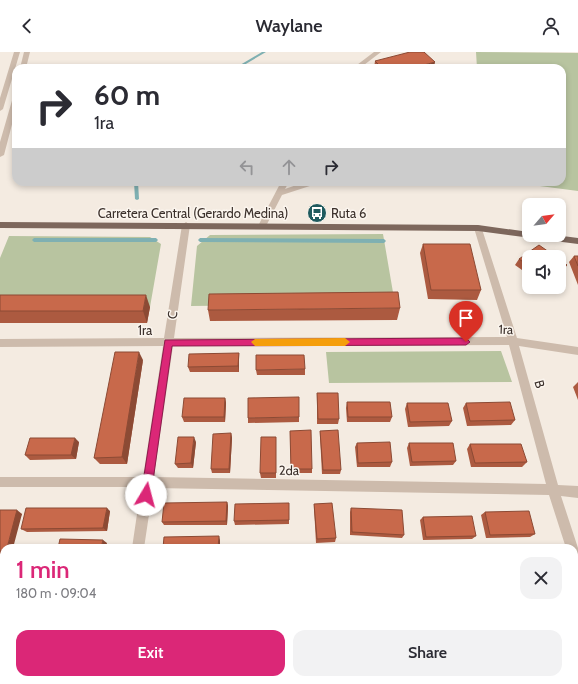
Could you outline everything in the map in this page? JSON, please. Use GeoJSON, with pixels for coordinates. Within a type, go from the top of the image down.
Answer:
{"type":"FeatureCollection","features":[{"type":"Feature","properties":{"kind":"main road","name":"Carretera Central (Gerardo Medina)"},"geometry":{"type":"LineString","coordinates":[[0,225],[478,228],[522,234]]}},
{"type":"Feature","properties":{"kind":"main road","name":"Carretera Central (Gerardo Medina)"},"geometry":{"type":"LineString","coordinates":[[566,240],[578,241]]}},
{"type":"Feature","properties":{"kind":"street"},"geometry":{"type":"LineString","coordinates":[[13,64],[17,52]]}},
{"type":"Feature","properties":{"kind":"street"},"geometry":{"type":"LineString","coordinates":[[24,64],[27,52]]}},
{"type":"Feature","properties":{"kind":"street"},"geometry":{"type":"LineString","coordinates":[[362,64],[378,52]]}},
{"type":"Feature","properties":{"kind":"street"},"geometry":{"type":"LineString","coordinates":[[0,109],[12,69]]}},
{"type":"Feature","properties":{"kind":"street"},"geometry":{"type":"LineString","coordinates":[[0,155],[12,112]]}},
{"type":"Feature","properties":{"kind":"street"},"geometry":{"type":"LineString","coordinates":[[262,226],[283,186]]}},
{"type":"Feature","properties":{"kind":"street"},"geometry":{"type":"LineString","coordinates":[[278,194],[301,186]]}},
{"type":"Feature","properties":{"kind":"street","name":"C"},"geometry":{"type":"LineString","coordinates":[[139,544],[186,225]]}},
{"type":"Feature","properties":{"kind":"street","name":"B"},"geometry":{"type":"LineString","coordinates":[[478,228],[513,342],[553,489],[571,544]]}},
{"type":"Feature","properties":{"kind":"street","name":"1ra"},"geometry":{"type":"LineString","coordinates":[[0,343],[513,342],[578,351]]}},
{"type":"Feature","properties":{"kind":"street","name":"2da"},"geometry":{"type":"LineString","coordinates":[[0,482],[148,482],[553,489],[578,492]]}},
{"type":"Feature","properties":{"kind":"green space"},"geometry":{"type":"Polygon","coordinates":[[[476,52],[578,53],[578,191],[540,186],[566,186],[566,64],[477,64],[476,52]]]}},
{"type":"Feature","properties":{"kind":"green space"},"geometry":{"type":"Polygon","coordinates":[[[383,234],[395,304],[191,306],[197,246],[210,235],[383,234]]]}},
{"type":"Feature","properties":{"kind":"green space"},"geometry":{"type":"Polygon","coordinates":[[[9,236],[150,237],[161,244],[150,307],[0,307],[0,258],[9,236]]]}},
{"type":"Feature","properties":{"kind":"green space"},"geometry":{"type":"Polygon","coordinates":[[[501,351],[512,382],[329,383],[326,352],[501,351]]]}},
{"type":"Feature","properties":{"kind":"building"},"geometry":{"type":"Polygon","coordinates":[[[410,52],[424,52],[435,62],[428,64],[378,64],[375,61],[410,52]]]}},
{"type":"Feature","properties":{"kind":"building"},"geometry":{"type":"Polygon","coordinates":[[[423,244],[470,244],[481,290],[431,290],[423,244]]]}},
{"type":"Feature","properties":{"kind":"building"},"geometry":{"type":"Polygon","coordinates":[[[539,245],[546,250],[532,250],[539,245]]]}},
{"type":"Feature","properties":{"kind":"building"},"geometry":{"type":"Polygon","coordinates":[[[574,256],[578,256],[578,266],[574,256]]]}},
{"type":"Feature","properties":{"kind":"building"},"geometry":{"type":"Polygon","coordinates":[[[398,292],[400,308],[208,310],[209,294],[398,292]]]}},
{"type":"Feature","properties":{"kind":"building"},"geometry":{"type":"Polygon","coordinates":[[[0,295],[146,295],[143,311],[0,311],[0,295]]]}},
{"type":"Feature","properties":{"kind":"building"},"geometry":{"type":"Polygon","coordinates":[[[115,352],[139,352],[122,457],[94,458],[115,352]]]}},
{"type":"Feature","properties":{"kind":"building"},"geometry":{"type":"Polygon","coordinates":[[[239,353],[238,366],[188,367],[189,354],[239,353]]]}},
{"type":"Feature","properties":{"kind":"building"},"geometry":{"type":"Polygon","coordinates":[[[256,355],[304,355],[305,369],[256,370],[256,355]]]}},
{"type":"Feature","properties":{"kind":"building"},"geometry":{"type":"Polygon","coordinates":[[[317,393],[338,393],[339,419],[318,419],[317,393]]]}},
{"type":"Feature","properties":{"kind":"building"},"geometry":{"type":"Polygon","coordinates":[[[299,397],[299,417],[248,418],[248,398],[299,397]]]}},
{"type":"Feature","properties":{"kind":"building"},"geometry":{"type":"Polygon","coordinates":[[[184,398],[225,398],[224,417],[182,417],[184,398]]]}},
{"type":"Feature","properties":{"kind":"building"},"geometry":{"type":"Polygon","coordinates":[[[347,402],[390,402],[392,417],[348,417],[347,402]]]}},
{"type":"Feature","properties":{"kind":"building"},"geometry":{"type":"Polygon","coordinates":[[[510,402],[515,420],[470,421],[466,403],[510,402]]]}},
{"type":"Feature","properties":{"kind":"building"},"geometry":{"type":"Polygon","coordinates":[[[407,403],[448,403],[452,421],[410,422],[407,403]]]}},
{"type":"Feature","properties":{"kind":"building"},"geometry":{"type":"Polygon","coordinates":[[[311,430],[312,469],[291,469],[290,431],[311,430]]]}},
{"type":"Feature","properties":{"kind":"building"},"geometry":{"type":"Polygon","coordinates":[[[338,430],[341,470],[323,470],[320,431],[338,430]]]}},
{"type":"Feature","properties":{"kind":"building"},"geometry":{"type":"Polygon","coordinates":[[[231,433],[229,469],[211,469],[213,434],[231,433]]]}},
{"type":"Feature","properties":{"kind":"building"},"geometry":{"type":"Polygon","coordinates":[[[178,437],[194,437],[191,463],[175,464],[178,437]]]}},
{"type":"Feature","properties":{"kind":"building"},"geometry":{"type":"Polygon","coordinates":[[[261,437],[276,437],[276,473],[260,473],[261,437]]]}},
{"type":"Feature","properties":{"kind":"building"},"geometry":{"type":"Polygon","coordinates":[[[30,438],[75,438],[71,455],[25,455],[30,438]]]}},
{"type":"Feature","properties":{"kind":"building"},"geometry":{"type":"Polygon","coordinates":[[[390,442],[392,462],[358,463],[357,443],[390,442]]]}},
{"type":"Feature","properties":{"kind":"building"},"geometry":{"type":"Polygon","coordinates":[[[409,443],[453,443],[456,461],[412,462],[409,443]]]}},
{"type":"Feature","properties":{"kind":"building"},"geometry":{"type":"Polygon","coordinates":[[[470,444],[521,444],[527,462],[475,463],[470,444]]]}},
{"type":"Feature","properties":{"kind":"building"},"geometry":{"type":"Polygon","coordinates":[[[227,502],[226,521],[162,522],[164,503],[227,502]]]}},
{"type":"Feature","properties":{"kind":"building"},"geometry":{"type":"Polygon","coordinates":[[[289,503],[289,520],[234,521],[235,504],[289,503]]]}},
{"type":"Feature","properties":{"kind":"building"},"geometry":{"type":"Polygon","coordinates":[[[332,503],[336,538],[317,539],[314,504],[332,503]]]}},
{"type":"Feature","properties":{"kind":"building"},"geometry":{"type":"Polygon","coordinates":[[[26,508],[107,508],[103,528],[21,529],[26,508]]]}},
{"type":"Feature","properties":{"kind":"building"},"geometry":{"type":"Polygon","coordinates":[[[351,508],[402,510],[404,535],[352,532],[351,508]]]}},
{"type":"Feature","properties":{"kind":"building"},"geometry":{"type":"Polygon","coordinates":[[[0,510],[17,510],[8,544],[0,544],[0,510]]]}},
{"type":"Feature","properties":{"kind":"building"},"geometry":{"type":"Polygon","coordinates":[[[529,511],[535,534],[490,535],[485,512],[529,511]]]}},
{"type":"Feature","properties":{"kind":"building"},"geometry":{"type":"Polygon","coordinates":[[[472,516],[476,536],[426,537],[423,517],[472,516]]]}},
{"type":"Feature","properties":{"kind":"building"},"geometry":{"type":"Polygon","coordinates":[[[219,536],[218,544],[163,544],[164,537],[219,536]]]}},
{"type":"Feature","properties":{"kind":"building"},"geometry":{"type":"Polygon","coordinates":[[[60,539],[103,540],[102,544],[59,544],[60,539]]]}},
{"type":"Feature","properties":{"kind":"waterway"},"geometry":{"type":"LineString","coordinates":[[244,64],[264,52]]}},
{"type":"Feature","properties":{"kind":"waterway"},"geometry":{"type":"LineString","coordinates":[[136,186],[137,199]]}},
{"type":"Feature","properties":{"kind":"waterway"},"geometry":{"type":"LineString","coordinates":[[34,240],[156,240]]}},
{"type":"Feature","properties":{"kind":"waterway"},"geometry":{"type":"LineString","coordinates":[[200,240],[384,241]]}},
{"type":"Feature","properties":{"kind":"slow traffic"},"geometry":{"type":"LineString","coordinates":[[255,342],[345,342]]}},
{"type":"Feature","properties":{"kind":"place","name":"Ruta 6"},"geometry":{"type":"Point","coordinates":[317,213]}},
{"type":"Feature","properties":{"kind":"route"},"geometry":{"type":"LineString","coordinates":[[146,495],[168,343],[466,342]]}}]}
